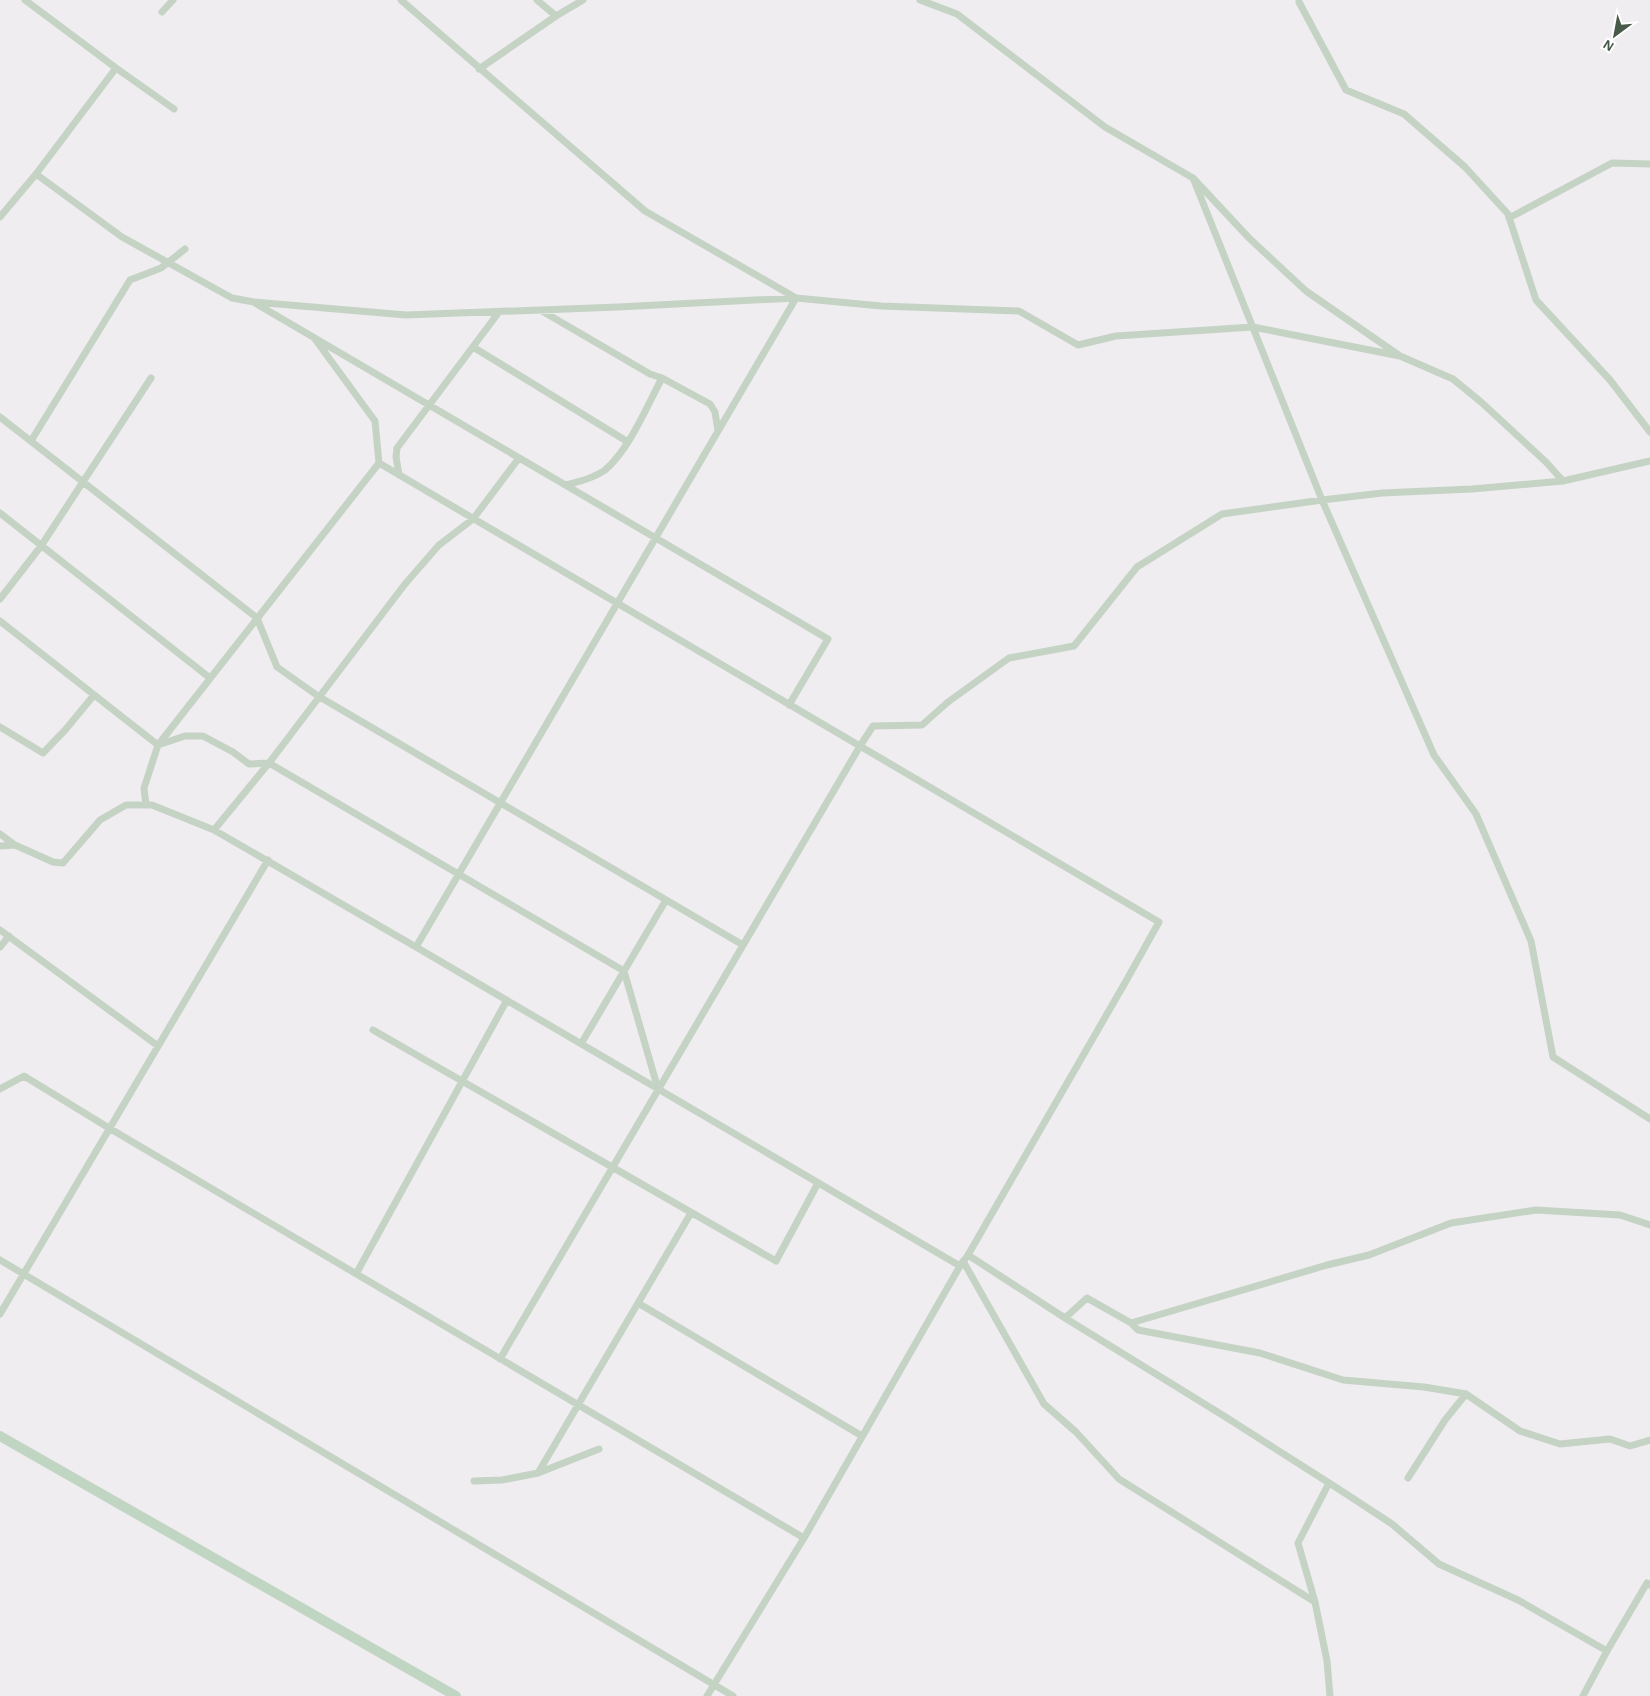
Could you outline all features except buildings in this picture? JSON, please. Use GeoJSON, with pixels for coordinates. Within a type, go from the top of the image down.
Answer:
{"type":"FeatureCollection","features":[{"type":"Feature","properties":{"kind":"main road"},"geometry":{"type":"LineString","coordinates":[[0,1436],[456,1696]]}},
{"type":"Feature","properties":{"kind":"street"},"geometry":{"type":"LineString","coordinates":[[25,0],[174,109]]}},
{"type":"Feature","properties":{"kind":"street"},"geometry":{"type":"LineString","coordinates":[[162,12],[173,0]]}},
{"type":"Feature","properties":{"kind":"street"},"geometry":{"type":"LineString","coordinates":[[401,0],[645,211],[796,298]]}},
{"type":"Feature","properties":{"kind":"street"},"geometry":{"type":"LineString","coordinates":[[537,0],[556,16]]}},
{"type":"Feature","properties":{"kind":"street"},"geometry":{"type":"LineString","coordinates":[[479,69],[556,16],[583,0]]}},
{"type":"Feature","properties":{"kind":"street"},"geometry":{"type":"LineString","coordinates":[[920,0],[957,14],[1105,127],[1193,178],[1249,238],[1306,291],[1400,356],[1453,379],[1482,402],[1546,462],[1563,481]]}},
{"type":"Feature","properties":{"kind":"street"},"geometry":{"type":"LineString","coordinates":[[1299,2],[1346,90],[1404,114],[1465,166],[1508,214],[1536,300],[1610,380],[1650,432]]}},
{"type":"Feature","properties":{"kind":"street"},"geometry":{"type":"LineString","coordinates":[[0,217],[36,174],[116,68]]}},
{"type":"Feature","properties":{"kind":"street"},"geometry":{"type":"LineString","coordinates":[[1509,218],[1612,163],[1650,164]]}},
{"type":"Feature","properties":{"kind":"street"},"geometry":{"type":"LineString","coordinates":[[36,174],[122,237],[232,298],[254,302],[406,315],[796,298],[882,306],[1019,311],[1078,345],[1116,336],[1252,327],[1400,356]]}},
{"type":"Feature","properties":{"kind":"street"},"geometry":{"type":"LineString","coordinates":[[1193,178],[1322,500],[1434,755],[1476,814],[1531,941],[1553,1057],[1650,1119]]}},
{"type":"Feature","properties":{"kind":"street"},"geometry":{"type":"LineString","coordinates":[[31,442],[130,280],[161,268],[185,249]]}},
{"type":"Feature","properties":{"kind":"street"},"geometry":{"type":"LineString","coordinates":[[416,947],[796,298]]}},
{"type":"Feature","properties":{"kind":"street"},"geometry":{"type":"LineString","coordinates":[[254,302],[828,639],[789,705]]}},
{"type":"Feature","properties":{"kind":"street"},"geometry":{"type":"LineString","coordinates":[[540,310],[650,374],[662,378],[710,404],[715,412],[718,432]]}},
{"type":"Feature","properties":{"kind":"street"},"geometry":{"type":"LineString","coordinates":[[399,475],[396,457],[397,448],[499,312]]}},
{"type":"Feature","properties":{"kind":"street"},"geometry":{"type":"LineString","coordinates":[[146,805],[144,788],[158,745],[379,463],[375,421],[313,337]]}},
{"type":"Feature","properties":{"kind":"street"},"geometry":{"type":"LineString","coordinates":[[473,347],[628,442]]}},
{"type":"Feature","properties":{"kind":"street"},"geometry":{"type":"LineString","coordinates":[[0,599],[41,546],[151,378]]}},
{"type":"Feature","properties":{"kind":"street"},"geometry":{"type":"LineString","coordinates":[[565,485],[583,481],[604,471],[616,459],[628,442],[662,378]]}},
{"type":"Feature","properties":{"kind":"street"},"geometry":{"type":"LineString","coordinates":[[0,417],[257,618],[277,666],[318,696],[743,945]]}},
{"type":"Feature","properties":{"kind":"street"},"geometry":{"type":"LineString","coordinates":[[214,830],[269,763],[318,696],[411,577],[439,545],[473,519],[519,458]]}},
{"type":"Feature","properties":{"kind":"street"},"geometry":{"type":"LineString","coordinates":[[500,1359],[873,726],[922,725],[948,702],[1009,658],[1074,646],[1137,567],[1222,514],[1382,493],[1472,489],[1563,481],[1650,461]]}},
{"type":"Feature","properties":{"kind":"street"},"geometry":{"type":"LineString","coordinates":[[379,463],[1159,922],[804,1538],[707,1696]]}},
{"type":"Feature","properties":{"kind":"street"},"geometry":{"type":"LineString","coordinates":[[0,514],[210,678]]}},
{"type":"Feature","properties":{"kind":"street"},"geometry":{"type":"LineString","coordinates":[[0,621],[158,745]]}},
{"type":"Feature","properties":{"kind":"street"},"geometry":{"type":"LineString","coordinates":[[0,726],[43,753],[94,694]]}},
{"type":"Feature","properties":{"kind":"street"},"geometry":{"type":"LineString","coordinates":[[158,745],[185,736],[203,736],[233,752],[249,764],[269,763],[624,972],[658,1089]]}},
{"type":"Feature","properties":{"kind":"street"},"geometry":{"type":"LineString","coordinates":[[0,834],[15,845],[54,862],[63,863],[100,820],[126,806],[152,805],[214,830],[961,1264],[1044,1404],[1076,1432],[1119,1479],[1316,1602]]}},
{"type":"Feature","properties":{"kind":"street"},"geometry":{"type":"LineString","coordinates":[[0,846],[15,845]]}},
{"type":"Feature","properties":{"kind":"street"},"geometry":{"type":"LineString","coordinates":[[0,1314],[268,860]]}},
{"type":"Feature","properties":{"kind":"street"},"geometry":{"type":"LineString","coordinates":[[581,1044],[666,900]]}},
{"type":"Feature","properties":{"kind":"street"},"geometry":{"type":"LineString","coordinates":[[0,930],[158,1046]]}},
{"type":"Feature","properties":{"kind":"street"},"geometry":{"type":"LineString","coordinates":[[0,947],[9,936]]}},
{"type":"Feature","properties":{"kind":"street"},"geometry":{"type":"LineString","coordinates":[[356,1274],[507,1000]]}},
{"type":"Feature","properties":{"kind":"street"},"geometry":{"type":"LineString","coordinates":[[373,1030],[776,1261],[818,1182]]}},
{"type":"Feature","properties":{"kind":"street"},"geometry":{"type":"LineString","coordinates":[[0,1089],[24,1076],[804,1538]]}},
{"type":"Feature","properties":{"kind":"street"},"geometry":{"type":"LineString","coordinates":[[1131,1323],[1326,1265],[1369,1255],[1451,1223],[1536,1210],[1620,1216],[1650,1226]]}},
{"type":"Feature","properties":{"kind":"street"},"geometry":{"type":"LineString","coordinates":[[538,1473],[691,1214]]}},
{"type":"Feature","properties":{"kind":"street"},"geometry":{"type":"LineString","coordinates":[[968,1255],[1392,1524],[1439,1564],[1518,1600],[1607,1651]]}},
{"type":"Feature","properties":{"kind":"street"},"geometry":{"type":"LineString","coordinates":[[0,1260],[733,1696]]}},
{"type":"Feature","properties":{"kind":"street"},"geometry":{"type":"LineString","coordinates":[[1065,1318],[1087,1298],[1131,1323],[1138,1330],[1260,1352],[1343,1380],[1424,1387],[1466,1394],[1520,1431],[1560,1444],[1610,1439],[1630,1446],[1650,1440]]}},
{"type":"Feature","properties":{"kind":"street"},"geometry":{"type":"LineString","coordinates":[[638,1303],[862,1436]]}},
{"type":"Feature","properties":{"kind":"street"},"geometry":{"type":"LineString","coordinates":[[1408,1478],[1445,1420],[1466,1394]]}},
{"type":"Feature","properties":{"kind":"street"},"geometry":{"type":"LineString","coordinates":[[474,1481],[502,1480],[538,1473],[599,1449]]}},
{"type":"Feature","properties":{"kind":"street"},"geometry":{"type":"LineString","coordinates":[[1329,1483],[1298,1543],[1316,1602],[1328,1661],[1330,1696]]}},
{"type":"Feature","properties":{"kind":"street"},"geometry":{"type":"LineString","coordinates":[[1583,1696],[1647,1584],[1650,1585]]}}]}
